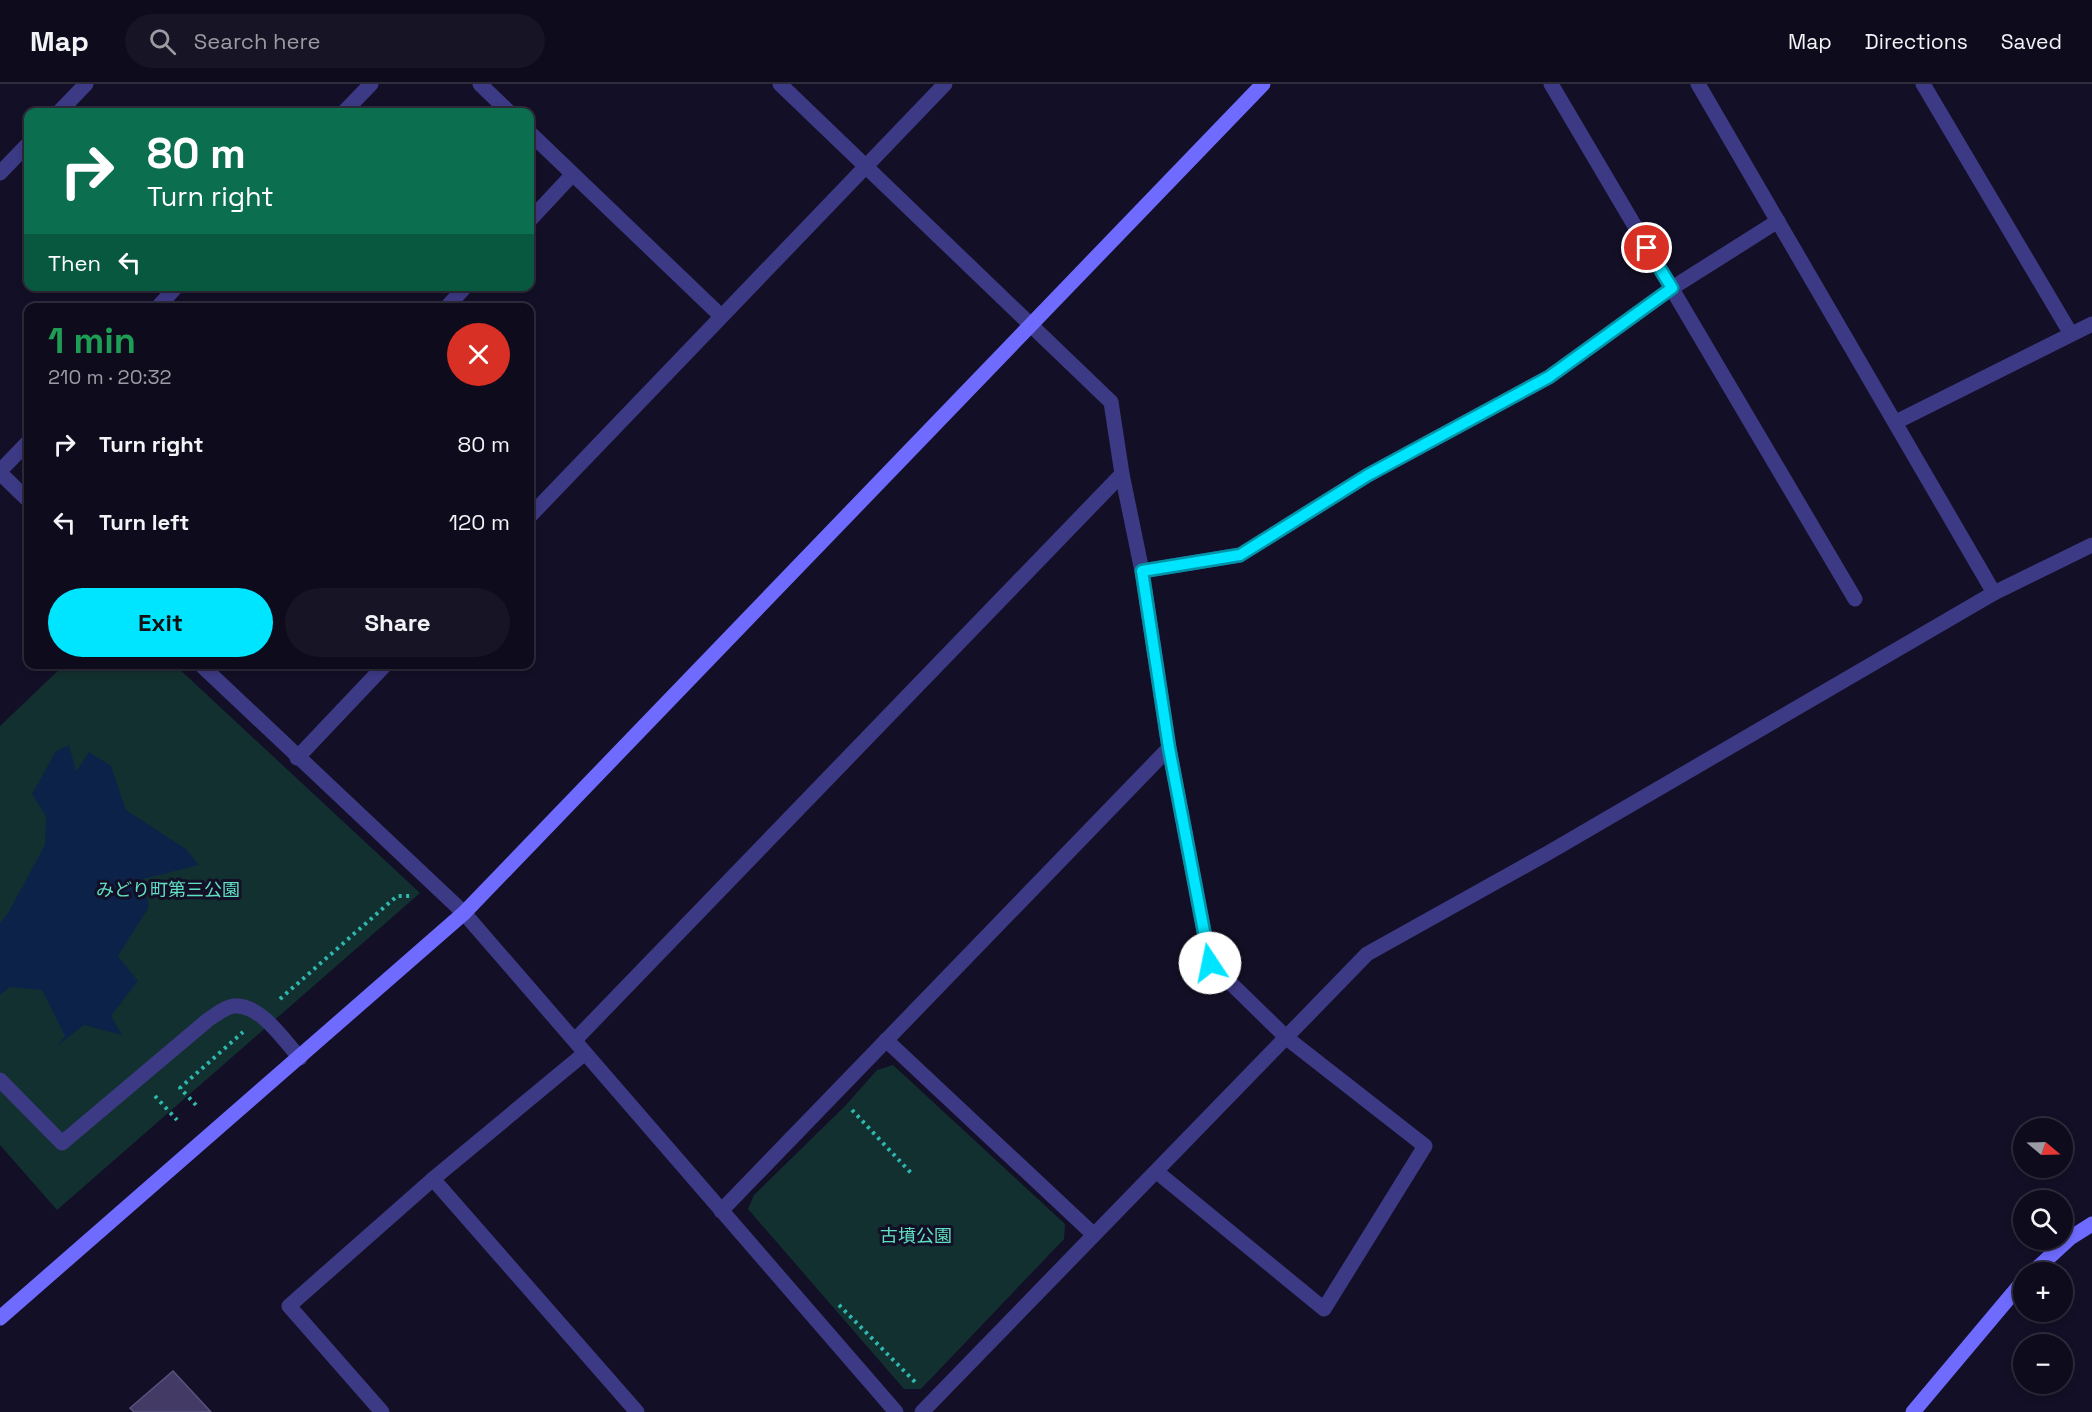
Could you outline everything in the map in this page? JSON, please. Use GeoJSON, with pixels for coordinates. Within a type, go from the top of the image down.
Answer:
{"type":"FeatureCollection","features":[{"type":"Feature","properties":{"kind":"street"},"geometry":{"type":"LineString","coordinates":[[62,108],[86,84]]}},
{"type":"Feature","properties":{"kind":"street"},"geometry":{"type":"LineString","coordinates":[[348,108],[371,84]]}},
{"type":"Feature","properties":{"kind":"street"},"geometry":{"type":"LineString","coordinates":[[480,84],[505,108]]}},
{"type":"Feature","properties":{"kind":"street"},"geometry":{"type":"LineString","coordinates":[[780,84],[1111,402],[1122,474],[1142,571],[1169,748],[1210,963],[1288,1039],[1425,1146],[1324,1309],[1157,1172]]}},
{"type":"Feature","properties":{"kind":"street"},"geometry":{"type":"LineString","coordinates":[[534,512],[867,168],[945,84]]}},
{"type":"Feature","properties":{"kind":"street"},"geometry":{"type":"LineString","coordinates":[[0,1318],[464,913],[1263,84]]}},
{"type":"Feature","properties":{"kind":"street"},"geometry":{"type":"LineString","coordinates":[[1551,84],[1855,599]]}},
{"type":"Feature","properties":{"kind":"street"},"geometry":{"type":"LineString","coordinates":[[1698,84],[1994,593]]}},
{"type":"Feature","properties":{"kind":"street"},"geometry":{"type":"LineString","coordinates":[[1923,84],[2071,334]]}},
{"type":"Feature","properties":{"kind":"street"},"geometry":{"type":"LineString","coordinates":[[534,137],[722,316]]}},
{"type":"Feature","properties":{"kind":"street"},"geometry":{"type":"LineString","coordinates":[[0,173],[24,148]]}},
{"type":"Feature","properties":{"kind":"street"},"geometry":{"type":"LineString","coordinates":[[534,216],[572,175]]}},
{"type":"Feature","properties":{"kind":"street"},"geometry":{"type":"LineString","coordinates":[[1142,571],[1240,555],[1368,475],[1549,377],[1672,288],[1778,221]]}},
{"type":"Feature","properties":{"kind":"street"},"geometry":{"type":"LineString","coordinates":[[162,303],[172,291]]}},
{"type":"Feature","properties":{"kind":"street"},"geometry":{"type":"LineString","coordinates":[[451,303],[461,291]]}},
{"type":"Feature","properties":{"kind":"street"},"geometry":{"type":"LineString","coordinates":[[1896,422],[2092,324]]}},
{"type":"Feature","properties":{"kind":"street"},"geometry":{"type":"LineString","coordinates":[[24,446],[0,472],[24,496]]}},
{"type":"Feature","properties":{"kind":"street"},"geometry":{"type":"LineString","coordinates":[[574,1040],[1122,474]]}},
{"type":"Feature","properties":{"kind":"street"},"geometry":{"type":"LineString","coordinates":[[922,1412],[1093,1234],[1288,1039],[1367,954],[1558,848],[1994,593],[2092,545]]}},
{"type":"Feature","properties":{"kind":"street"},"geometry":{"type":"LineString","coordinates":[[205,669],[464,913],[896,1412]]}},
{"type":"Feature","properties":{"kind":"street"},"geometry":{"type":"LineString","coordinates":[[297,758],[381,669]]}},
{"type":"Feature","properties":{"kind":"street"},"geometry":{"type":"LineString","coordinates":[[721,1211],[1169,748]]}},
{"type":"Feature","properties":{"kind":"street"},"geometry":{"type":"LineString","coordinates":[[0,1080],[62,1143],[140,1080],[209,1018],[224,1009],[236,1006],[256,1012],[300,1058]]}},
{"type":"Feature","properties":{"kind":"street"},"geometry":{"type":"LineString","coordinates":[[886,1040],[1093,1234]]}},
{"type":"Feature","properties":{"kind":"street"},"geometry":{"type":"LineString","coordinates":[[382,1412],[289,1306],[433,1179],[585,1053]]}},
{"type":"Feature","properties":{"kind":"street"},"geometry":{"type":"LineString","coordinates":[[433,1179],[636,1412]]}},
{"type":"Feature","properties":{"kind":"street"},"geometry":{"type":"LineString","coordinates":[[2044,1262],[2070,1239],[2092,1224]]}},
{"type":"Feature","properties":{"kind":"street"},"geometry":{"type":"LineString","coordinates":[[1913,1412],[2013,1293]]}},
{"type":"Feature","properties":{"kind":"path"},"geometry":{"type":"LineString","coordinates":[[277,1002],[397,896],[414,897]]}},
{"type":"Feature","properties":{"kind":"path"},"geometry":{"type":"LineString","coordinates":[[196,1105],[180,1088],[261,1017]]}},
{"type":"Feature","properties":{"kind":"path"},"geometry":{"type":"LineString","coordinates":[[140,1080],[177,1120]]}},
{"type":"Feature","properties":{"kind":"path"},"geometry":{"type":"LineString","coordinates":[[846,1105],[911,1173]]}},
{"type":"Feature","properties":{"kind":"path"},"geometry":{"type":"LineString","coordinates":[[844,1118],[852,1110]]}},
{"type":"Feature","properties":{"kind":"path"},"geometry":{"type":"LineString","coordinates":[[834,1299],[916,1383],[924,1374]]}},
{"type":"Feature","properties":{"kind":"green space","name":"みどり町第三公園"},"geometry":{"type":"Polygon","coordinates":[[[60,669],[179,669],[420,893],[57,1210],[0,1145],[0,726],[60,669]]]}},
{"type":"Feature","properties":{"kind":"green space","name":"古墳公園"},"geometry":{"type":"Polygon","coordinates":[[[893,1065],[1065,1224],[1064,1239],[921,1389],[904,1389],[748,1209],[754,1195],[846,1105],[877,1070],[893,1065]]]}},
{"type":"Feature","properties":{"kind":"water"},"geometry":{"type":"Polygon","coordinates":[[[69,745],[76,772],[89,752],[111,766],[126,810],[186,849],[199,865],[143,879],[149,907],[118,956],[138,981],[111,1016],[122,1035],[84,1025],[58,1045],[65,1036],[42,990],[10,987],[0,995],[0,923],[8,913],[45,845],[46,816],[32,794],[56,751],[69,745]]]}},
{"type":"Feature","properties":{"kind":"building"},"geometry":{"type":"Polygon","coordinates":[[[173,1371],[211,1412],[134,1412],[130,1408],[173,1371]]]}},
{"type":"Feature","properties":{"kind":"route"},"geometry":{"type":"LineString","coordinates":[[1210,963],[1169,748],[1142,571],[1240,555],[1368,475],[1549,377],[1672,288],[1647,248]]}}]}
